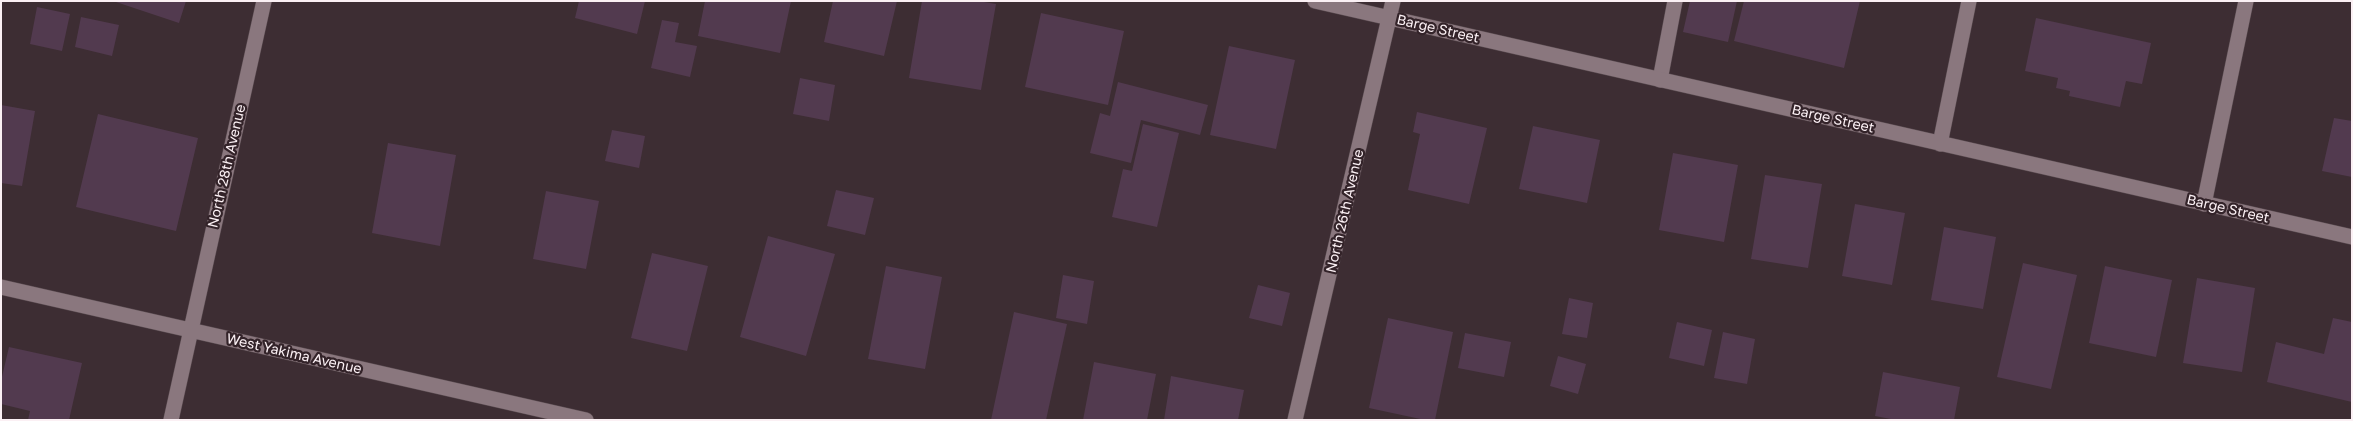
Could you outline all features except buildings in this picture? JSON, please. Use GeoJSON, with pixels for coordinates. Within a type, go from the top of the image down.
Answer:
{"type":"FeatureCollection","features":[{"type":"Feature","properties":{"kind":"street","name":"North 28th Avenue"},"geometry":{"type":"LineString","coordinates":[[171,420],[264,1]]}},
{"type":"Feature","properties":{"kind":"street","name":"Barge Street"},"geometry":{"type":"LineString","coordinates":[[1315,1],[2352,237]]}},
{"type":"Feature","properties":{"kind":"street","name":"North 26th Avenue"},"geometry":{"type":"LineString","coordinates":[[1295,420],[1393,1]]}},
{"type":"Feature","properties":{"kind":"street"},"geometry":{"type":"LineString","coordinates":[[1660,80],[1675,1]]}},
{"type":"Feature","properties":{"kind":"street"},"geometry":{"type":"LineString","coordinates":[[1940,144],[1968,1]]}},
{"type":"Feature","properties":{"kind":"street"},"geometry":{"type":"LineString","coordinates":[[2204,204],[2246,1]]}},
{"type":"Feature","properties":{"kind":"street","name":"West Yakima Avenue"},"geometry":{"type":"LineString","coordinates":[[1,287],[586,420]]}}]}
